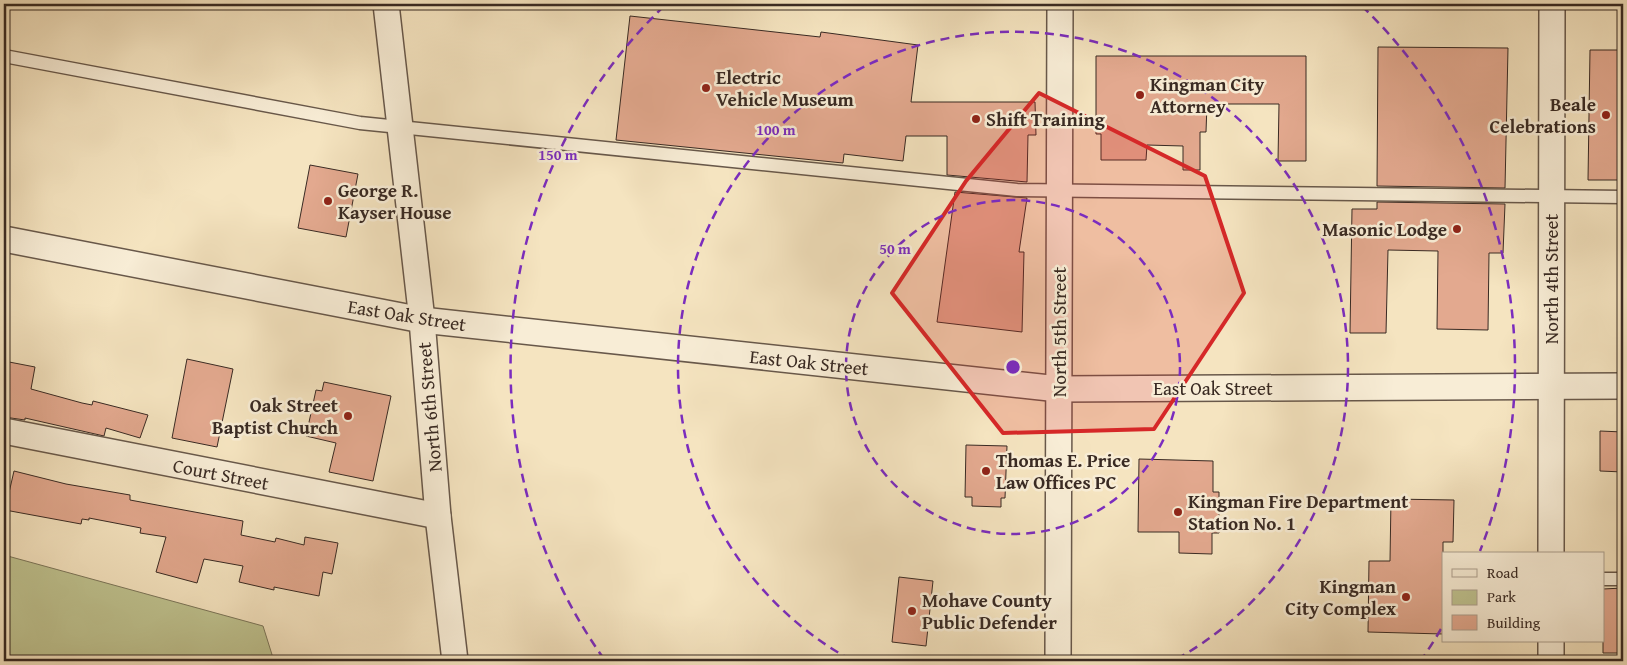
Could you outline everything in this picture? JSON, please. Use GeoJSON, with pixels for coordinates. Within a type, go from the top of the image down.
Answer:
{"type":"FeatureCollection","features":[{"type":"Feature","properties":{"kind":"street","name":"North 6th Street"},"geometry":{"type":"LineString","coordinates":[[386,4],[422,320],[438,516],[455,661]]}},
{"type":"Feature","properties":{"kind":"street","name":"North 5th Street"},"geometry":{"type":"LineString","coordinates":[[1058,661],[1060,4]]}},
{"type":"Feature","properties":{"kind":"street","name":"North 4th Street"},"geometry":{"type":"LineString","coordinates":[[1551,552],[1552,4]]}},
{"type":"Feature","properties":{"kind":"street","name":"East Oak Street"},"geometry":{"type":"LineString","coordinates":[[4,239],[422,320],[1059,389],[1623,386]]}},
{"type":"Feature","properties":{"kind":"street","name":"Court Street"},"geometry":{"type":"LineString","coordinates":[[4,432],[438,516]]}},
{"type":"Feature","properties":{"kind":"street"},"geometry":{"type":"LineString","coordinates":[[1552,642],[1552,661]]}},
{"type":"Feature","properties":{"kind":"lane"},"geometry":{"type":"LineString","coordinates":[[4,56],[351,122],[997,188],[1060,192],[1623,197]]}},
{"type":"Feature","properties":{"kind":"lane"},"geometry":{"type":"LineString","coordinates":[[1604,579],[1623,579]]}},
{"type":"Feature","properties":{"kind":"highlighted area"},"geometry":{"type":"Polygon","coordinates":[[[1039,93],[1205,176],[1244,293],[1154,429],[1003,433],[892,293],[966,181],[1039,93]]]}},
{"type":"Feature","properties":{"kind":"green space"},"geometry":{"type":"Polygon","coordinates":[[[4,555],[263,626],[274,661],[4,661],[4,555]]]}},
{"type":"Feature","properties":{"kind":"building"},"geometry":{"type":"Polygon","coordinates":[[[630,16],[820,37],[821,32],[918,45],[911,102],[1035,102],[1036,135],[1028,135],[1027,182],[947,175],[947,136],[906,136],[903,161],[844,154],[843,163],[616,140],[630,16]]]}},
{"type":"Feature","properties":{"kind":"building"},"geometry":{"type":"Polygon","coordinates":[[[1378,47],[1508,48],[1505,188],[1377,186],[1378,47]]]}},
{"type":"Feature","properties":{"kind":"building","name":"Beale Celebrations"},"geometry":{"type":"Polygon","coordinates":[[[1590,50],[1623,50],[1623,180],[1588,180],[1590,50]]]}},
{"type":"Feature","properties":{"kind":"building"},"geometry":{"type":"Polygon","coordinates":[[[1096,56],[1306,56],[1306,161],[1278,161],[1279,104],[1207,104],[1206,132],[1200,132],[1200,170],[1183,170],[1183,146],[1147,145],[1146,160],[1101,160],[1101,134],[1096,134],[1096,56]]]}},
{"type":"Feature","properties":{"kind":"building","name":"George R. Kayser House"},"geometry":{"type":"Polygon","coordinates":[[[310,165],[358,174],[346,237],[298,228],[310,165]]]}},
{"type":"Feature","properties":{"kind":"building"},"geometry":{"type":"Polygon","coordinates":[[[955,192],[1027,198],[1019,252],[1024,252],[1022,332],[937,322],[955,192]]]}},
{"type":"Feature","properties":{"kind":"building"},"geometry":{"type":"Polygon","coordinates":[[[1377,202],[1505,204],[1503,253],[1489,253],[1488,330],[1437,329],[1438,251],[1388,250],[1386,333],[1350,333],[1352,209],[1377,209],[1377,202]]]}},
{"type":"Feature","properties":{"kind":"building"},"geometry":{"type":"Polygon","coordinates":[[[187,359],[233,369],[217,447],[172,438],[187,359]]]}},
{"type":"Feature","properties":{"kind":"building"},"geometry":{"type":"Polygon","coordinates":[[[4,361],[35,367],[31,389],[82,403],[92,405],[93,401],[148,415],[140,438],[106,428],[104,436],[25,418],[25,420],[4,417],[4,361]]]}},
{"type":"Feature","properties":{"kind":"building","name":"Oak Street Baptist Church"},"geometry":{"type":"Polygon","coordinates":[[[324,382],[391,396],[373,481],[329,472],[336,443],[306,436],[316,390],[322,391],[324,382]]]}},
{"type":"Feature","properties":{"kind":"building"},"geometry":{"type":"Polygon","coordinates":[[[1600,431],[1623,432],[1623,472],[1600,471],[1600,431]]]}},
{"type":"Feature","properties":{"kind":"building","name":"Thomas E. Price Law Offices PC"},"geometry":{"type":"Polygon","coordinates":[[[966,445],[1007,446],[1005,498],[1001,498],[1001,507],[972,506],[972,497],[965,497],[966,445]]]}},
{"type":"Feature","properties":{"kind":"building","name":"Kingman Fire Department Station No. 1"},"geometry":{"type":"Polygon","coordinates":[[[1139,459],[1213,461],[1213,492],[1219,492],[1219,533],[1212,533],[1212,554],[1179,553],[1179,532],[1138,532],[1139,459]]]}},
{"type":"Feature","properties":{"kind":"building"},"geometry":{"type":"Polygon","coordinates":[[[14,471],[66,484],[130,495],[130,500],[243,521],[241,535],[275,542],[276,538],[304,545],[305,537],[338,543],[332,574],[323,572],[319,596],[274,587],[274,590],[239,582],[243,566],[204,559],[197,583],[156,572],[166,537],[140,533],[141,528],[89,518],[89,520],[82,519],[81,524],[5,510],[14,471]]]}},
{"type":"Feature","properties":{"kind":"building","name":"Kingman City Complex"},"geometry":{"type":"Polygon","coordinates":[[[1391,499],[1454,500],[1453,542],[1443,542],[1442,552],[1442,634],[1368,632],[1369,561],[1390,561],[1391,499]]]}},
{"type":"Feature","properties":{"kind":"building","name":"Mohave County Public Defender"},"geometry":{"type":"Polygon","coordinates":[[[899,577],[933,581],[926,646],[892,642],[899,577]]]}},
{"type":"Feature","properties":{"kind":"building"},"geometry":{"type":"Polygon","coordinates":[[[1623,588],[1623,653],[1603,653],[1604,589],[1623,588]]]}},
{"type":"Feature","properties":{"kind":"place","name":"Electric Vehicle Museum"},"geometry":{"type":"Point","coordinates":[706,88]}},
{"type":"Feature","properties":{"kind":"place","name":"Kingman City Attorney"},"geometry":{"type":"Point","coordinates":[1140,95]}},
{"type":"Feature","properties":{"kind":"place","name":"Beale Celebrations"},"geometry":{"type":"Point","coordinates":[1606,115]}},
{"type":"Feature","properties":{"kind":"place","name":"Shift Training"},"geometry":{"type":"Point","coordinates":[976,119]}},
{"type":"Feature","properties":{"kind":"place","name":"George R. Kayser House"},"geometry":{"type":"Point","coordinates":[328,201]}},
{"type":"Feature","properties":{"kind":"place","name":"Masonic Lodge"},"geometry":{"type":"Point","coordinates":[1457,229]}},
{"type":"Feature","properties":{"kind":"place","name":"Oak Street Baptist Church"},"geometry":{"type":"Point","coordinates":[348,416]}},
{"type":"Feature","properties":{"kind":"place","name":"Thomas E. Price Law Offices PC"},"geometry":{"type":"Point","coordinates":[986,471]}},
{"type":"Feature","properties":{"kind":"place","name":"Kingman Fire Department Station No. 1"},"geometry":{"type":"Point","coordinates":[1178,512]}},
{"type":"Feature","properties":{"kind":"place","name":"Kingman City Complex"},"geometry":{"type":"Point","coordinates":[1406,597]}},
{"type":"Feature","properties":{"kind":"place","name":"Mohave County Public Defender"},"geometry":{"type":"Point","coordinates":[912,611]}}]}
